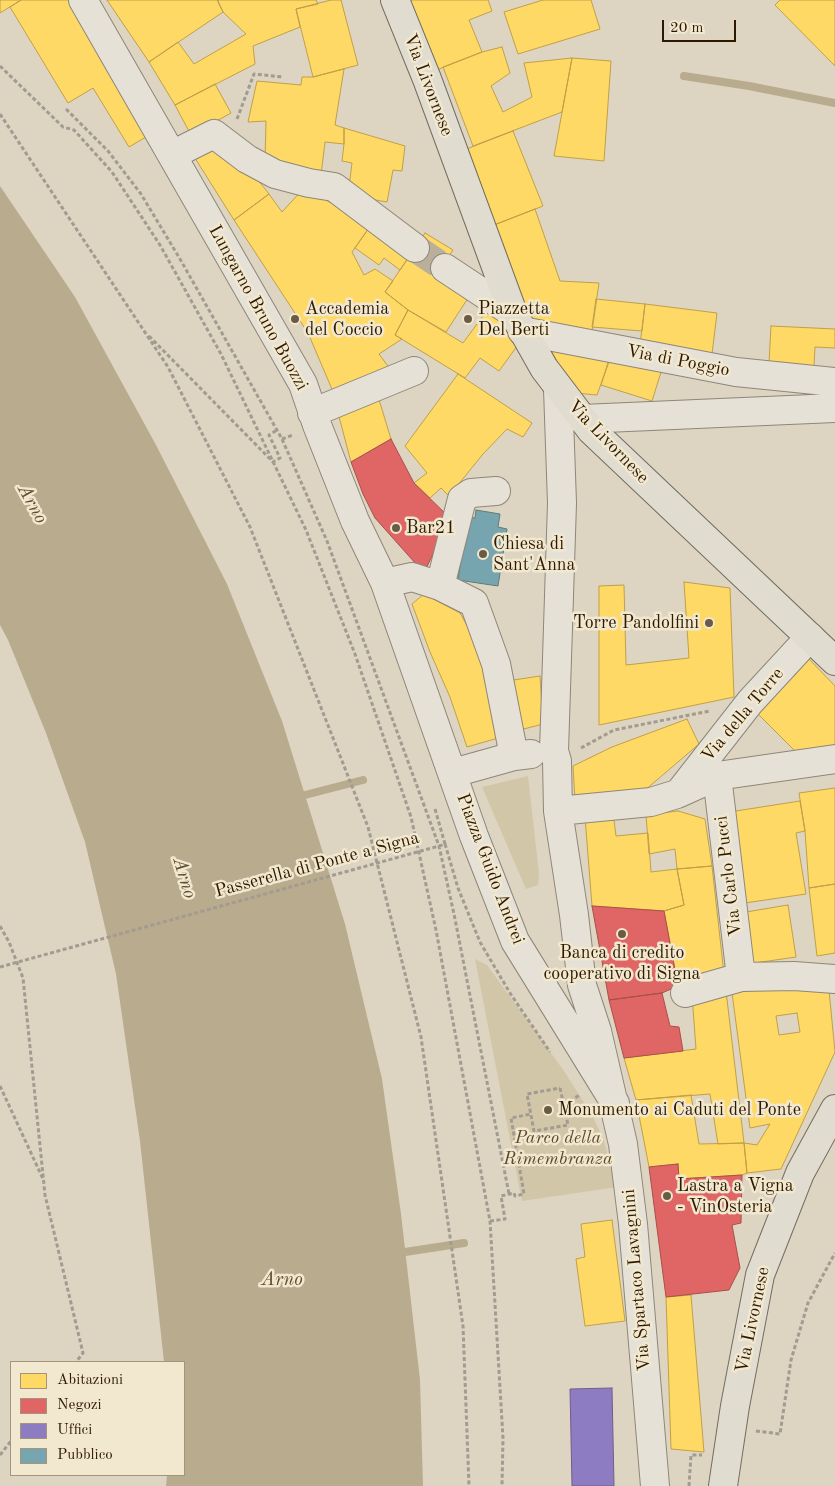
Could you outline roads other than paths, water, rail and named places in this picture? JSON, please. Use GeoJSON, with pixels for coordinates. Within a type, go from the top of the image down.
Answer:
{"type":"FeatureCollection","features":[{"type":"Feature","properties":{"kind":"main road","name":"Via Livornese"},"geometry":{"type":"LineString","coordinates":[[395,0],[517,322],[558,389],[591,430],[835,661]]}},
{"type":"Feature","properties":{"kind":"main road","name":"Via Livornese"},"geometry":{"type":"LineString","coordinates":[[723,1486],[735,1406],[760,1275],[800,1173],[835,1109]]}},
{"type":"Feature","properties":{"kind":"street","name":"Lungarno Bruno Buozzi"},"geometry":{"type":"LineString","coordinates":[[83,0],[303,384],[312,413],[355,522],[385,583],[452,773]]}},
{"type":"Feature","properties":{"kind":"street"},"geometry":{"type":"LineString","coordinates":[[172,154],[214,134],[247,159],[275,174],[334,187],[415,248]]}},
{"type":"Feature","properties":{"kind":"street"},"geometry":{"type":"LineString","coordinates":[[445,268],[517,322]]}},
{"type":"Feature","properties":{"kind":"street","name":"Via di Poggio"},"geometry":{"type":"LineString","coordinates":[[517,322],[736,372],[835,382]]}},
{"type":"Feature","properties":{"kind":"street"},"geometry":{"type":"LineString","coordinates":[[312,413],[414,371]]}},
{"type":"Feature","properties":{"kind":"street","name":"Via Spartaco Lavagnini"},"geometry":{"type":"LineString","coordinates":[[558,389],[562,503],[555,756],[558,810],[574,915],[582,985],[597,1031],[623,1144],[633,1224],[655,1486]]}},
{"type":"Feature","properties":{"kind":"street"},"geometry":{"type":"LineString","coordinates":[[582,419],[835,408]]}},
{"type":"Feature","properties":{"kind":"street"},"geometry":{"type":"LineString","coordinates":[[440,586],[462,499],[471,493],[496,491]]}},
{"type":"Feature","properties":{"kind":"street"},"geometry":{"type":"LineString","coordinates":[[385,583],[412,577],[440,586],[474,603],[496,664],[514,756]]}},
{"type":"Feature","properties":{"kind":"street","name":"Via della Torre"},"geometry":{"type":"LineString","coordinates":[[677,794],[750,702],[810,637]]}},
{"type":"Feature","properties":{"kind":"street","name":"Piazza Guido Andrei"},"geometry":{"type":"LineString","coordinates":[[555,756],[514,756],[452,773],[474,836],[515,941],[615,1103]]}},
{"type":"Feature","properties":{"kind":"street"},"geometry":{"type":"LineString","coordinates":[[558,810],[651,802],[677,794],[717,776],[835,759]]}},
{"type":"Feature","properties":{"kind":"street","name":"Via Carlo Pucci"},"geometry":{"type":"LineString","coordinates":[[717,776],[741,977]]}},
{"type":"Feature","properties":{"kind":"street"},"geometry":{"type":"LineString","coordinates":[[685,993],[741,977],[794,976],[835,979]]}},
{"type":"Feature","properties":{"kind":"water","name":"Arno"},"geometry":{"type":"Polygon","coordinates":[[[0,186],[75,297],[156,445],[227,584],[282,721],[345,924],[382,1079],[401,1214],[420,1380],[423,1486],[166,1486],[167,1476],[185,1476],[185,1361],[164,1361],[140,1141],[116,974],[85,842],[46,733],[0,625],[0,186]]]}},
{"type":"Feature","properties":{"kind":"waterway"},"geometry":{"type":"LineString","coordinates":[[684,76],[749,86],[835,103]]}},
{"type":"Feature","properties":{"kind":"waterway"},"geometry":{"type":"LineString","coordinates":[[305,795],[363,780]]}},
{"type":"Feature","properties":{"kind":"waterway"},"geometry":{"type":"LineString","coordinates":[[405,1252],[464,1243]]}},
{"type":"Feature","properties":{"kind":"tunnel"},"geometry":{"type":"LineString","coordinates":[[415,248],[445,268]]}},
{"type":"Feature","properties":{"kind":"place","name":"Accademia del Coccio"},"geometry":{"type":"Point","coordinates":[295,319]}},
{"type":"Feature","properties":{"kind":"place","name":"Piazzetta Del Berti"},"geometry":{"type":"Point","coordinates":[468,319]}},
{"type":"Feature","properties":{"kind":"place","name":"Bar21"},"geometry":{"type":"Point","coordinates":[396,528]}},
{"type":"Feature","properties":{"kind":"place","name":"Chiesa di Sant'Anna"},"geometry":{"type":"Point","coordinates":[483,554]}},
{"type":"Feature","properties":{"kind":"place","name":"Torre Pandolfini"},"geometry":{"type":"Point","coordinates":[709,623]}},
{"type":"Feature","properties":{"kind":"place","name":"Banca di credito cooperativo di Signa"},"geometry":{"type":"Point","coordinates":[622,934]}},
{"type":"Feature","properties":{"kind":"place","name":"Monumento ai Caduti del Ponte"},"geometry":{"type":"Point","coordinates":[548,1110]}},
{"type":"Feature","properties":{"kind":"place","name":"Lastra a Vigna - VinOsteria"},"geometry":{"type":"Point","coordinates":[667,1196]}},
{"type":"Feature","properties":{"kind":"park label","name":"Parco della Rimembranza"},"geometry":{"type":"Point","coordinates":[558,1148]}}]}
